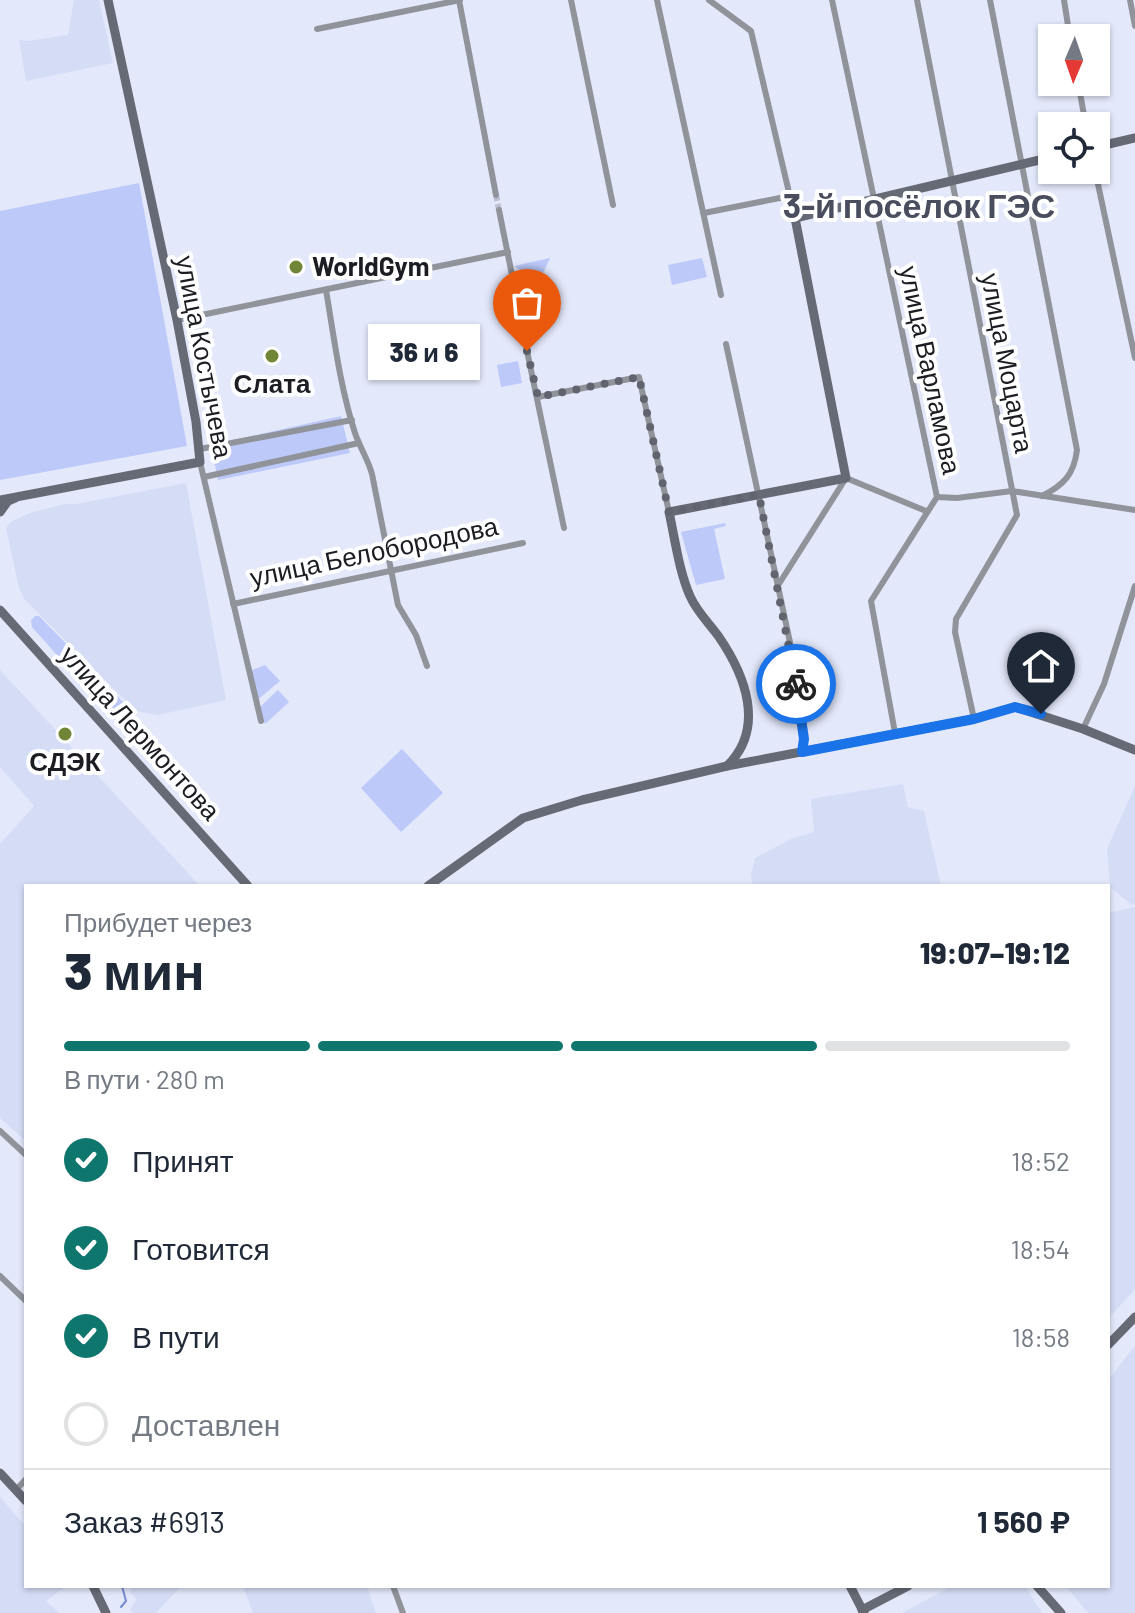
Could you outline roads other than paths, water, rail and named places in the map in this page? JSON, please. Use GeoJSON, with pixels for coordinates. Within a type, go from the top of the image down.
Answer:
{"type":"FeatureCollection","features":[{"type":"Feature","properties":{"kind":"street","name":"улица Костычева"},"geometry":{"type":"LineString","coordinates":[[108,0],[177,320],[200,462],[261,721]]}},
{"type":"Feature","properties":{"kind":"street"},"geometry":{"type":"LineString","coordinates":[[317,29],[459,0],[496,195]]}},
{"type":"Feature","properties":{"kind":"street"},"geometry":{"type":"LineString","coordinates":[[571,0],[613,205]]}},
{"type":"Feature","properties":{"kind":"street"},"geometry":{"type":"LineString","coordinates":[[657,0],[721,295]]}},
{"type":"Feature","properties":{"kind":"street"},"geometry":{"type":"LineString","coordinates":[[709,0],[751,31],[795,218],[846,478],[777,587]]}},
{"type":"Feature","properties":{"kind":"street","name":"улица Варламова"},"geometry":{"type":"LineString","coordinates":[[832,0],[937,497],[871,601],[895,733]]}},
{"type":"Feature","properties":{"kind":"street","name":"улица Моцарта"},"geometry":{"type":"LineString","coordinates":[[917,0],[1017,515],[956,619],[955,632],[974,719]]}},
{"type":"Feature","properties":{"kind":"street"},"geometry":{"type":"LineString","coordinates":[[990,0],[1077,450],[1075,466],[1065,482],[1042,496]]}},
{"type":"Feature","properties":{"kind":"street"},"geometry":{"type":"LineString","coordinates":[[1064,0],[1068,24]]}},
{"type":"Feature","properties":{"kind":"street"},"geometry":{"type":"LineString","coordinates":[[1130,0],[1135,26]]}},
{"type":"Feature","properties":{"kind":"street"},"geometry":{"type":"LineString","coordinates":[[1110,144],[1135,138]]}},
{"type":"Feature","properties":{"kind":"street"},"geometry":{"type":"LineString","coordinates":[[795,218],[1038,160]]}},
{"type":"Feature","properties":{"kind":"street"},"geometry":{"type":"LineString","coordinates":[[1098,184],[1135,358]]}},
{"type":"Feature","properties":{"kind":"street"},"geometry":{"type":"LineString","coordinates":[[704,213],[790,196]]}},
{"type":"Feature","properties":{"kind":"street"},"geometry":{"type":"LineString","coordinates":[[499,210],[523,330]]}},
{"type":"Feature","properties":{"kind":"street"},"geometry":{"type":"LineString","coordinates":[[177,320],[508,252]]}},
{"type":"Feature","properties":{"kind":"street"},"geometry":{"type":"LineString","coordinates":[[326,290],[352,420],[372,474],[398,605],[416,635],[427,666]]}},
{"type":"Feature","properties":{"kind":"street"},"geometry":{"type":"LineString","coordinates":[[726,344],[791,647],[804,739],[802,752]]}},
{"type":"Feature","properties":{"kind":"street"},"geometry":{"type":"LineString","coordinates":[[527,351],[564,528]]}},
{"type":"Feature","properties":{"kind":"street"},"geometry":{"type":"LineString","coordinates":[[538,397],[639,377],[689,594],[739,671],[747,691],[750,708],[748,723],[740,748],[727,766]]}},
{"type":"Feature","properties":{"kind":"street"},"geometry":{"type":"LineString","coordinates":[[200,449],[352,420]]}},
{"type":"Feature","properties":{"kind":"street"},"geometry":{"type":"LineString","coordinates":[[204,477],[359,443]]}},
{"type":"Feature","properties":{"kind":"street"},"geometry":{"type":"LineString","coordinates":[[0,500],[200,462]]}},
{"type":"Feature","properties":{"kind":"street"},"geometry":{"type":"LineString","coordinates":[[669,512],[846,478],[926,511]]}},
{"type":"Feature","properties":{"kind":"street"},"geometry":{"type":"LineString","coordinates":[[937,497],[957,498],[1012,491],[1135,510]]}},
{"type":"Feature","properties":{"kind":"street"},"geometry":{"type":"LineString","coordinates":[[0,512],[8,501],[21,495]]}},
{"type":"Feature","properties":{"kind":"street","name":"улица Белобородова"},"geometry":{"type":"LineString","coordinates":[[233,604],[523,543]]}},
{"type":"Feature","properties":{"kind":"street"},"geometry":{"type":"LineString","coordinates":[[1083,729],[1104,684],[1135,586]]}},
{"type":"Feature","properties":{"kind":"street","name":"улица Лермонтова"},"geometry":{"type":"LineString","coordinates":[[0,610],[246,884]]}},
{"type":"Feature","properties":{"kind":"street"},"geometry":{"type":"LineString","coordinates":[[431,884],[523,818],[582,800],[727,766],[974,719],[1020,707],[1135,750]]}},
{"type":"Feature","properties":{"kind":"street"},"geometry":{"type":"LineString","coordinates":[[0,1131],[24,1153]]}},
{"type":"Feature","properties":{"kind":"street"},"geometry":{"type":"LineString","coordinates":[[0,1276],[24,1299]]}},
{"type":"Feature","properties":{"kind":"street"},"geometry":{"type":"LineString","coordinates":[[1110,1343],[1135,1317]]}},
{"type":"Feature","properties":{"kind":"street"},"geometry":{"type":"LineString","coordinates":[[0,1473],[24,1499]]}},
{"type":"Feature","properties":{"kind":"street"},"geometry":{"type":"LineString","coordinates":[[16,1490],[24,1481]]}},
{"type":"Feature","properties":{"kind":"street"},"geometry":{"type":"LineString","coordinates":[[94,1588],[106,1613]]}},
{"type":"Feature","properties":{"kind":"street"},"geometry":{"type":"LineString","coordinates":[[394,1588],[403,1613]]}},
{"type":"Feature","properties":{"kind":"street"},"geometry":{"type":"LineString","coordinates":[[851,1588],[863,1612],[905,1588]]}},
{"type":"Feature","properties":{"kind":"street"},"geometry":{"type":"LineString","coordinates":[[1039,1588],[1061,1613]]}},
{"type":"Feature","properties":{"kind":"waterway"},"geometry":{"type":"LineString","coordinates":[[121,1607],[126,1601],[123,1588]]}},
{"type":"Feature","properties":{"kind":"tunnel"},"geometry":{"type":"LineString","coordinates":[[496,195],[499,210]]}},
{"type":"Feature","properties":{"kind":"tunnel"},"geometry":{"type":"LineString","coordinates":[[523,330],[527,351]]}},
{"type":"Feature","properties":{"kind":"place","name":"WorldGym"},"geometry":{"type":"Point","coordinates":[296,267]}},
{"type":"Feature","properties":{"kind":"place","name":"36 и 6"},"geometry":{"type":"Point","coordinates":[527,351]}},
{"type":"Feature","properties":{"kind":"place","name":"Слата"},"geometry":{"type":"Point","coordinates":[272,356]}},
{"type":"Feature","properties":{"kind":"place","name":"СДЭК"},"geometry":{"type":"Point","coordinates":[65,734]}},
{"type":"Feature","properties":{"kind":"district","name":"3-й посёлок ГЭС"},"geometry":{"type":"Point","coordinates":[919,206]}}]}
